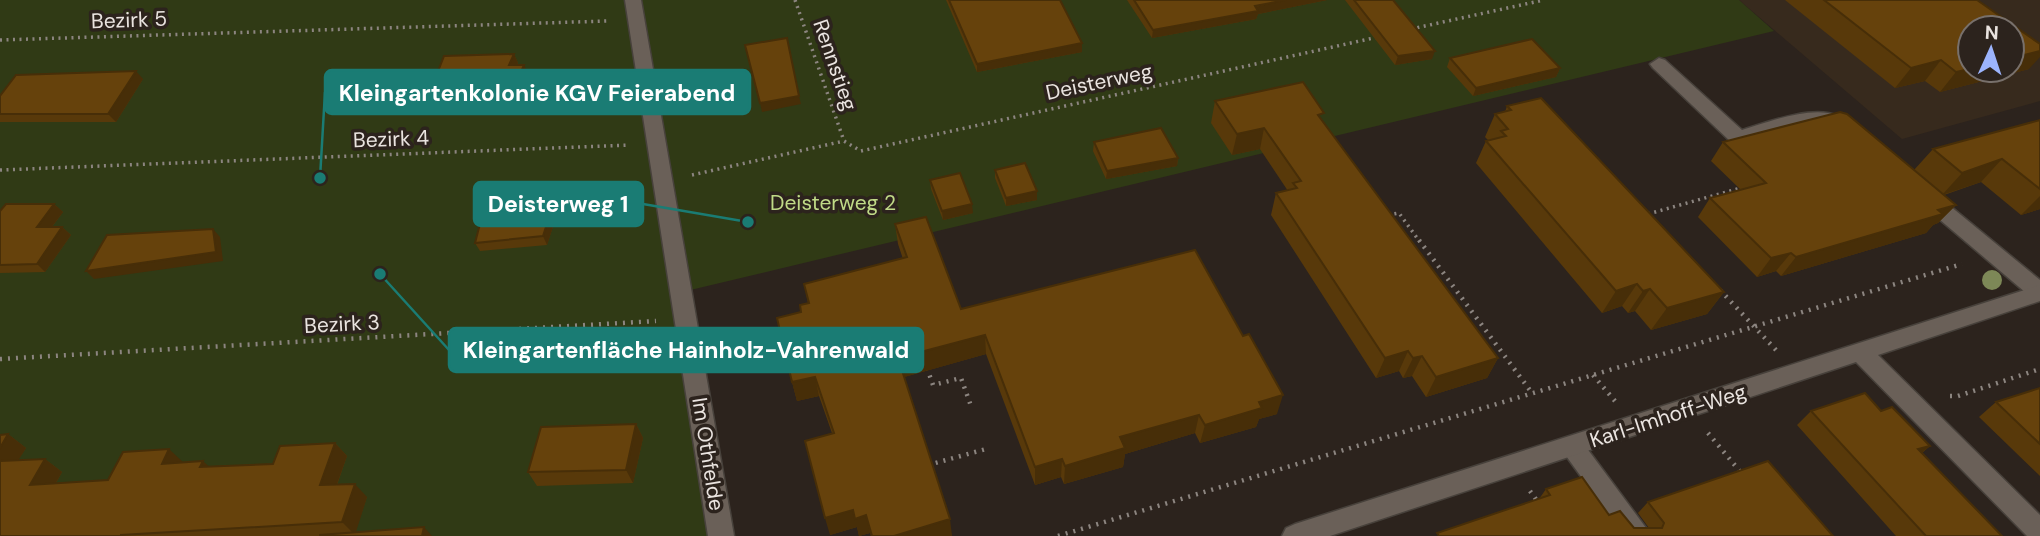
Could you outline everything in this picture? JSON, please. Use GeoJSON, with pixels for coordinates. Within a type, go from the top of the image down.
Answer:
{"type":"FeatureCollection","features":[{"type":"Feature","properties":{"kind":"street","name":"Im Othfelde"},"geometry":{"type":"LineString","coordinates":[[634,10],[722,536]]}},
{"type":"Feature","properties":{"kind":"street"},"geometry":{"type":"LineString","coordinates":[[1660,64],[1738,137],[1816,117],[1830,120],[1852,135]]}},
{"type":"Feature","properties":{"kind":"street"},"geometry":{"type":"LineString","coordinates":[[1914,186],[2040,292]]}},
{"type":"Feature","properties":{"kind":"street","name":"Karl-Imhoff-Weg"},"geometry":{"type":"LineString","coordinates":[[1294,536],[1798,374],[2040,292]]}},
{"type":"Feature","properties":{"kind":"street"},"geometry":{"type":"LineString","coordinates":[[1861,353],[2040,532]]}},
{"type":"Feature","properties":{"kind":"street"},"geometry":{"type":"LineString","coordinates":[[1572,446],[1639,536]]}},
{"type":"Feature","properties":{"kind":"path","name":"Rennstieg"},"geometry":{"type":"LineString","coordinates":[[795,0],[844,141]]}},
{"type":"Feature","properties":{"kind":"path"},"geometry":{"type":"LineString","coordinates":[[1410,30],[1544,0]]}},
{"type":"Feature","properties":{"kind":"path","name":"Bezirk 5"},"geometry":{"type":"LineString","coordinates":[[0,40],[634,10]]}},
{"type":"Feature","properties":{"kind":"path","name":"Deisterweg"},"geometry":{"type":"LineString","coordinates":[[664,181],[844,141],[860,151],[1383,36]]}},
{"type":"Feature","properties":{"kind":"path","name":"Bezirk 4"},"geometry":{"type":"LineString","coordinates":[[0,170],[657,144]]}},
{"type":"Feature","properties":{"kind":"path"},"geometry":{"type":"LineString","coordinates":[[1648,214],[1754,184]]}},
{"type":"Feature","properties":{"kind":"path"},"geometry":{"type":"LineString","coordinates":[[1639,205],[1657,224]]}},
{"type":"Feature","properties":{"kind":"path"},"geometry":{"type":"LineString","coordinates":[[1376,218],[1399,213],[1532,393]]}},
{"type":"Feature","properties":{"kind":"path"},"geometry":{"type":"LineString","coordinates":[[1058,536],[1995,254]]}},
{"type":"Feature","properties":{"kind":"path"},"geometry":{"type":"LineString","coordinates":[[1713,283],[1798,374]]}},
{"type":"Feature","properties":{"kind":"path"},"geometry":{"type":"LineString","coordinates":[[1461,317],[1474,314]]}},
{"type":"Feature","properties":{"kind":"path","name":"Bezirk 3"},"geometry":{"type":"LineString","coordinates":[[0,359],[650,322],[686,317]]}},
{"type":"Feature","properties":{"kind":"path"},"geometry":{"type":"LineString","coordinates":[[925,361],[933,385],[961,377],[971,406]]}},
{"type":"Feature","properties":{"kind":"path"},"geometry":{"type":"LineString","coordinates":[[1945,396],[1958,396],[2040,369]]}},
{"type":"Feature","properties":{"kind":"path"},"geometry":{"type":"LineString","coordinates":[[1708,433],[1751,484]]}},
{"type":"Feature","properties":{"kind":"path"},"geometry":{"type":"LineString","coordinates":[[917,468],[986,449]]}},
{"type":"Feature","properties":{"kind":"path"},"geometry":{"type":"LineString","coordinates":[[1530,491],[1546,514]]}},
{"type":"Feature","properties":{"kind":"shaded area"},"geometry":{"type":"Polygon","coordinates":[[[1739,0],[2040,0],[2040,101],[1902,139],[1739,0]]]}},
{"type":"Feature","properties":{"kind":"green space","name":"Deisterweg 2"},"geometry":{"type":"Polygon","coordinates":[[[0,0],[1739,0],[1774,31],[682,292],[721,536],[0,536],[0,0]]]}},
{"type":"Feature","properties":{"kind":"building"},"geometry":{"type":"Polygon","coordinates":[[[949,0],[1060,0],[1082,43],[977,64],[949,0]]]}},
{"type":"Feature","properties":{"kind":"building"},"geometry":{"type":"Polygon","coordinates":[[[1134,0],[1286,0],[1255,6],[1258,11],[1153,30],[1134,0]]]}},
{"type":"Feature","properties":{"kind":"building"},"geometry":{"type":"Polygon","coordinates":[[[1354,0],[1393,0],[1435,51],[1398,56],[1354,0]]]}},
{"type":"Feature","properties":{"kind":"building"},"geometry":{"type":"Polygon","coordinates":[[[1824,0],[1977,0],[1997,14],[1956,14],[1956,72],[1941,60],[1911,68],[1824,0]]]}},
{"type":"Feature","properties":{"kind":"building"},"geometry":{"type":"Polygon","coordinates":[[[2026,34],[2040,44],[2040,51],[2026,54],[2026,34]]]}},
{"type":"Feature","properties":{"kind":"building"},"geometry":{"type":"Polygon","coordinates":[[[787,38],[799,96],[760,103],[745,45],[787,38]]]}},
{"type":"Feature","properties":{"kind":"building"},"geometry":{"type":"Polygon","coordinates":[[[1532,39],[1560,68],[1476,88],[1450,58],[1532,39]]]}},
{"type":"Feature","properties":{"kind":"building"},"geometry":{"type":"Polygon","coordinates":[[[514,54],[509,65],[524,65],[509,100],[425,105],[444,56],[514,54]]]}},
{"type":"Feature","properties":{"kind":"building"},"geometry":{"type":"Polygon","coordinates":[[[136,71],[108,114],[0,114],[0,96],[16,75],[136,71]]]}},
{"type":"Feature","properties":{"kind":"building"},"geometry":{"type":"Polygon","coordinates":[[[1303,82],[1324,113],[1318,115],[1498,358],[1436,377],[1422,356],[1413,358],[1408,351],[1385,358],[1276,193],[1297,188],[1293,183],[1301,181],[1264,128],[1237,134],[1215,101],[1303,82]]]}},
{"type":"Feature","properties":{"kind":"building"},"geometry":{"type":"Polygon","coordinates":[[[1541,98],[1724,292],[1667,308],[1650,289],[1643,291],[1637,284],[1616,291],[1486,141],[1506,136],[1501,131],[1508,129],[1495,114],[1511,110],[1507,106],[1541,98]]]}},
{"type":"Feature","properties":{"kind":"building"},"geometry":{"type":"Polygon","coordinates":[[[1840,112],[1847,114],[1956,205],[1938,210],[1943,214],[1796,257],[1791,253],[1771,258],[1710,198],[1766,183],[1723,142],[1840,112]]]}},
{"type":"Feature","properties":{"kind":"building"},"geometry":{"type":"Polygon","coordinates":[[[2040,120],[2040,189],[2002,159],[1962,173],[1933,149],[2040,120]]]}},
{"type":"Feature","properties":{"kind":"building"},"geometry":{"type":"Polygon","coordinates":[[[1161,128],[1178,158],[1107,171],[1094,142],[1161,128]]]}},
{"type":"Feature","properties":{"kind":"building"},"geometry":{"type":"Polygon","coordinates":[[[1025,163],[1037,191],[1006,198],[995,170],[1025,163]]]}},
{"type":"Feature","properties":{"kind":"building"},"geometry":{"type":"Polygon","coordinates":[[[960,173],[972,204],[942,211],[930,180],[960,173]]]}},
{"type":"Feature","properties":{"kind":"building"},"geometry":{"type":"Polygon","coordinates":[[[559,187],[543,236],[475,243],[489,189],[559,187]]]}},
{"type":"Feature","properties":{"kind":"building"},"geometry":{"type":"Polygon","coordinates":[[[6,204],[54,204],[37,227],[62,227],[37,264],[0,265],[0,211],[6,204]]]}},
{"type":"Feature","properties":{"kind":"building"},"geometry":{"type":"Polygon","coordinates":[[[926,217],[961,309],[1195,250],[1243,336],[1249,334],[1283,395],[1259,402],[1262,408],[1205,425],[1199,415],[1120,437],[1125,448],[1065,466],[1062,459],[1035,467],[985,335],[898,358],[950,519],[894,536],[872,536],[866,515],[855,519],[853,510],[825,518],[805,441],[834,433],[815,377],[792,382],[777,318],[801,312],[800,305],[809,303],[804,284],[907,257],[895,224],[926,217]]]}},
{"type":"Feature","properties":{"kind":"building"},"geometry":{"type":"Polygon","coordinates":[[[213,229],[216,252],[86,271],[107,235],[213,229]]]}},
{"type":"Feature","properties":{"kind":"building"},"geometry":{"type":"Polygon","coordinates":[[[2040,388],[2040,444],[1996,402],[2040,388]]]}},
{"type":"Feature","properties":{"kind":"building"},"geometry":{"type":"Polygon","coordinates":[[[1865,393],[1881,411],[1892,407],[1930,446],[1918,449],[2002,536],[1926,536],[1811,411],[1865,393]]]}},
{"type":"Feature","properties":{"kind":"building"},"geometry":{"type":"Polygon","coordinates":[[[636,424],[626,470],[528,472],[541,427],[636,424]]]}},
{"type":"Feature","properties":{"kind":"building"},"geometry":{"type":"Polygon","coordinates":[[[8,434],[0,448],[0,435],[8,434]]]}},
{"type":"Feature","properties":{"kind":"building"},"geometry":{"type":"Polygon","coordinates":[[[335,443],[320,485],[355,484],[342,522],[121,536],[0,536],[0,461],[45,459],[30,485],[108,480],[123,452],[169,449],[162,464],[203,461],[200,467],[273,464],[280,446],[335,443]]]}},
{"type":"Feature","properties":{"kind":"building"},"geometry":{"type":"Polygon","coordinates":[[[1768,461],[1833,536],[1439,536],[1437,533],[1550,495],[1546,489],[1582,477],[1609,515],[1620,511],[1634,528],[1662,528],[1664,523],[1648,502],[1768,461]]]}},
{"type":"Feature","properties":{"kind":"building"},"geometry":{"type":"Polygon","coordinates":[[[424,527],[422,536],[320,536],[320,535],[424,527]]]}},
{"type":"Feature","properties":{"kind":"place","name":"Kleingartenkolonie KGV Feierabend"},"geometry":{"type":"Point","coordinates":[320,178]}},
{"type":"Feature","properties":{"kind":"place","name":"Deisterweg 1"},"geometry":{"type":"Point","coordinates":[748,222]}},
{"type":"Feature","properties":{"kind":"place","name":"Kleingartenfläche Hainholz-Vahrenwald"},"geometry":{"type":"Point","coordinates":[380,274]}}]}
